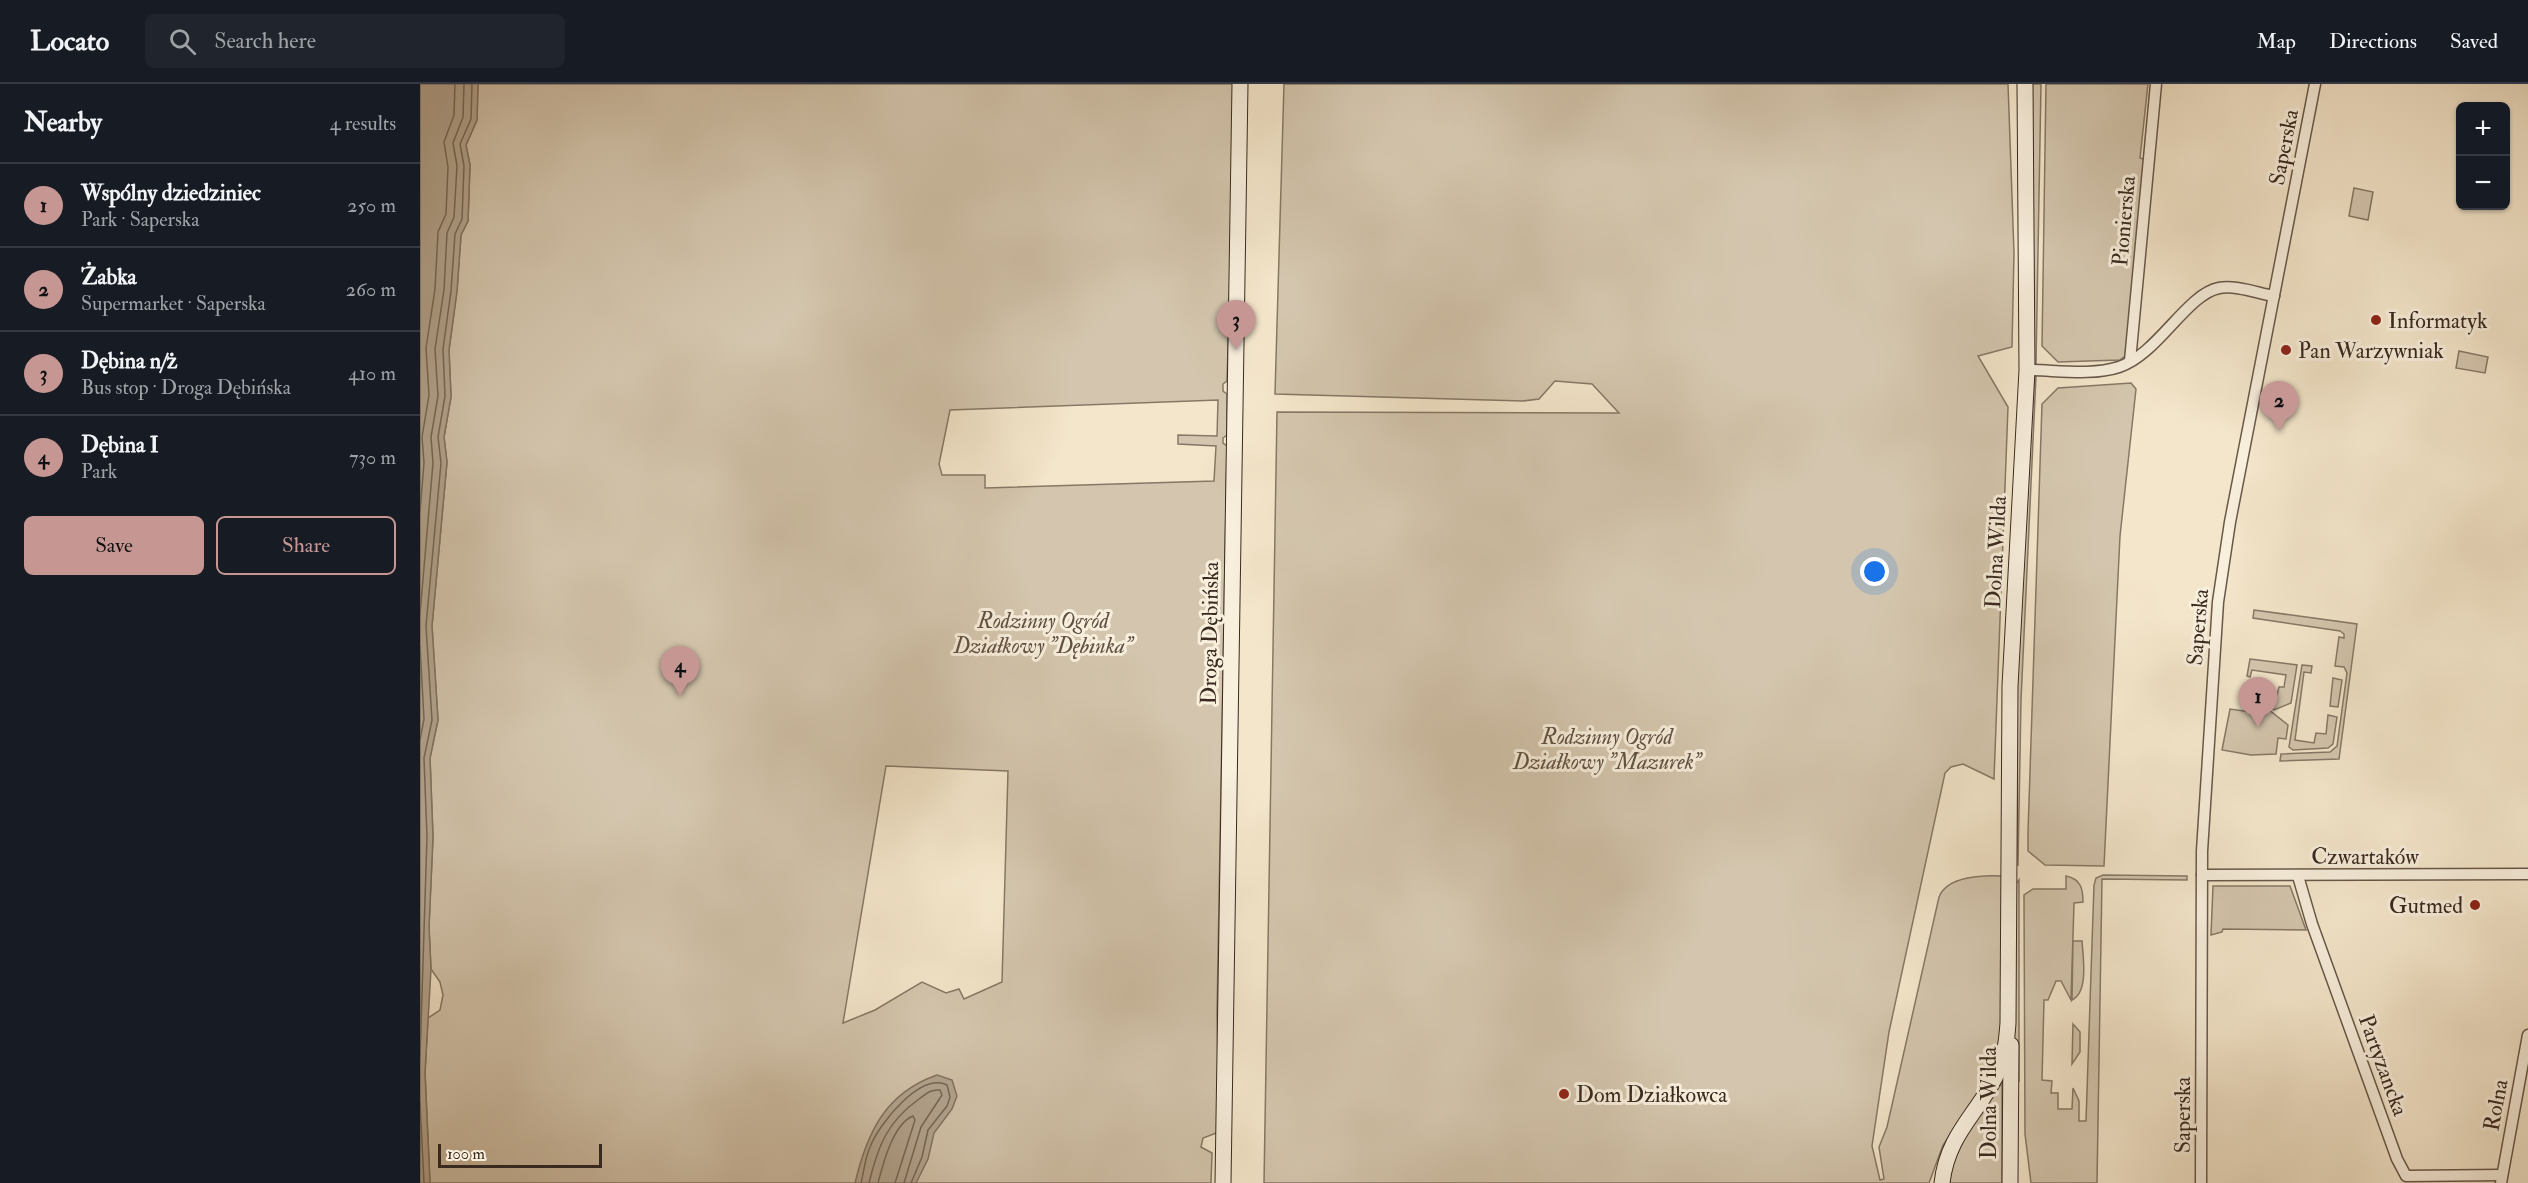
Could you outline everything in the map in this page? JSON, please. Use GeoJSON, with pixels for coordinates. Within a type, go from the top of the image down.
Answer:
{"type":"FeatureCollection","features":[{"type":"Feature","properties":{"kind":"main road","name":"Droga Dębińska"},"geometry":{"type":"LineString","coordinates":[[1223,1183],[1240,84]]}},
{"type":"Feature","properties":{"kind":"main road","name":"Dolna Wilda"},"geometry":{"type":"LineString","coordinates":[[2011,1182],[2012,1066],[2008,1023],[2010,686],[2027,370],[2025,84]]}},
{"type":"Feature","properties":{"kind":"main road","name":"Dolna Wilda"},"geometry":{"type":"LineString","coordinates":[[1941,1183],[1950,1146],[1988,1092],[2002,1063],[2008,1023]]}},
{"type":"Feature","properties":{"kind":"street","name":"Pionierska"},"geometry":{"type":"LineString","coordinates":[[2130,361],[2156,84]]}},
{"type":"Feature","properties":{"kind":"street","name":"Saperska"},"geometry":{"type":"LineString","coordinates":[[2201,1183],[2202,875],[2207,744],[2218,602],[2230,522],[2315,84]]}},
{"type":"Feature","properties":{"kind":"street"},"geometry":{"type":"LineString","coordinates":[[2027,370],[2100,370],[2120,367],[2165,334],[2203,293],[2226,288],[2274,296]]}},
{"type":"Feature","properties":{"kind":"street","name":"Czwartaków"},"geometry":{"type":"LineString","coordinates":[[2202,875],[2528,874]]}},
{"type":"Feature","properties":{"kind":"street","name":"Partyzancka"},"geometry":{"type":"LineString","coordinates":[[2298,876],[2312,924],[2397,1159],[2406,1176],[2502,1179]]}},
{"type":"Feature","properties":{"kind":"street","name":"Rolna"},"geometry":{"type":"LineString","coordinates":[[2502,1179],[2528,1035]]}},
{"type":"Feature","properties":{"kind":"green space","name":"Rodzinny Ogród Działkowy \"Dębinka\""},"geometry":{"type":"Polygon","coordinates":[[[478,84],[1236,84],[1227,381],[1223,384],[1223,391],[1227,394],[1227,435],[1223,438],[1223,443],[1227,446],[1217,1013],[1219,1132],[1203,1138],[1201,1147],[1212,1153],[1211,1183],[430,1183],[425,1073],[428,1018],[440,1010],[443,995],[440,982],[431,969],[429,927],[433,837],[430,758],[438,720],[432,626],[447,462],[444,437],[451,397],[449,350],[457,291],[461,235],[468,221],[470,165],[466,145],[477,120],[478,84]],[[1218,400],[950,410],[939,464],[942,475],[985,475],[985,488],[1214,481],[1216,446],[1178,444],[1178,435],[1217,436],[1218,400]],[[886,766],[843,1023],[875,1010],[922,982],[946,993],[959,989],[964,999],[1002,982],[1008,771],[886,766]]]}},
{"type":"Feature","properties":{"kind":"green space","name":"Rodzinny Ogród Działkowy \"Mazurek\""},"geometry":{"type":"Polygon","coordinates":[[[1284,84],[2008,84],[2014,253],[2012,347],[1978,356],[2008,407],[1994,779],[1963,764],[1951,767],[1945,773],[1889,1032],[1872,1146],[1880,1180],[1884,1179],[1879,1147],[1887,1127],[1939,897],[1950,885],[1966,878],[2002,876],[2002,1023],[1997,1057],[1980,1094],[1943,1145],[1929,1183],[1264,1183],[1277,412],[1619,413],[1592,384],[1555,381],[1539,399],[1523,401],[1275,394],[1284,84]]]}},
{"type":"Feature","properties":{"kind":"green space"},"geometry":{"type":"Polygon","coordinates":[[[2032,84],[2041,84],[2036,364],[2033,362],[2032,84]]]}},
{"type":"Feature","properties":{"kind":"green space"},"geometry":{"type":"Polygon","coordinates":[[[2046,84],[2148,84],[2140,158],[2147,160],[2125,356],[2120,360],[2058,362],[2042,346],[2046,84]]]}},
{"type":"Feature","properties":{"kind":"green space"},"geometry":{"type":"Polygon","coordinates":[[[2354,188],[2373,192],[2368,220],[2349,216],[2354,188]]]}},
{"type":"Feature","properties":{"kind":"green space"},"geometry":{"type":"Polygon","coordinates":[[[2459,351],[2488,357],[2485,373],[2456,368],[2459,351]]]}},
{"type":"Feature","properties":{"kind":"green space"},"geometry":{"type":"Polygon","coordinates":[[[2036,376],[2021,700],[2018,866],[2016,693],[2034,378],[2036,376]]]}},
{"type":"Feature","properties":{"kind":"green space"},"geometry":{"type":"Polygon","coordinates":[[[2131,383],[2136,389],[2120,536],[2104,866],[2045,865],[2028,851],[2042,404],[2058,388],[2131,383]]]}},
{"type":"Feature","properties":{"kind":"green space"},"geometry":{"type":"Polygon","coordinates":[[[2254,610],[2357,624],[2339,759],[2280,761],[2281,754],[2330,752],[2337,746],[2347,673],[2344,667],[2335,666],[2339,637],[2344,638],[2344,634],[2340,631],[2253,618],[2254,610]]]}},
{"type":"Feature","properties":{"kind":"green space"},"geometry":{"type":"Polygon","coordinates":[[[2250,659],[2297,665],[2291,703],[2274,710],[2256,696],[2277,695],[2279,687],[2284,687],[2286,675],[2252,670],[2250,677],[2247,676],[2250,659]]]}},
{"type":"Feature","properties":{"kind":"green space"},"geometry":{"type":"Polygon","coordinates":[[[2302,665],[2312,666],[2311,673],[2304,672],[2295,740],[2314,743],[2316,733],[2326,734],[2328,715],[2337,717],[2333,744],[2328,748],[2293,750],[2289,747],[2302,665]]]}},
{"type":"Feature","properties":{"kind":"green space"},"geometry":{"type":"Polygon","coordinates":[[[2333,678],[2342,680],[2338,707],[2330,706],[2333,678]]]}},
{"type":"Feature","properties":{"kind":"green space"},"geometry":{"type":"Polygon","coordinates":[[[2254,698],[2288,725],[2286,739],[2278,738],[2276,754],[2251,755],[2222,750],[2230,709],[2251,712],[2254,698]]]}},
{"type":"Feature","properties":{"kind":"green space"},"geometry":{"type":"Polygon","coordinates":[[[2103,875],[2187,876],[2187,880],[2102,879],[2097,1183],[2031,1183],[2025,1134],[2024,895],[2033,889],[2066,889],[2066,876],[2078,882],[2082,889],[2083,902],[2074,903],[2071,1000],[2061,981],[2056,981],[2048,1000],[2044,1000],[2042,1080],[2052,1081],[2051,1093],[2058,1093],[2058,1109],[2072,1109],[2073,1088],[2079,1101],[2079,1121],[2086,1121],[2094,885],[2096,878],[2103,875]]]}},
{"type":"Feature","properties":{"kind":"green space"},"geometry":{"type":"Polygon","coordinates":[[[2019,880],[2019,1082],[2014,1052],[2015,885],[2019,880]]]}},
{"type":"Feature","properties":{"kind":"green space"},"geometry":{"type":"Polygon","coordinates":[[[2213,886],[2290,886],[2306,930],[2223,929],[2222,932],[2211,935],[2213,886]]]}},
{"type":"Feature","properties":{"kind":"green space"},"geometry":{"type":"Polygon","coordinates":[[[2073,941],[2082,941],[2084,974],[2081,990],[2072,1000],[2073,941]]]}},
{"type":"Feature","properties":{"kind":"green space"},"geometry":{"type":"Polygon","coordinates":[[[2073,1024],[2080,1032],[2080,1052],[2072,1064],[2073,1024]]]}},
{"type":"Feature","properties":{"kind":"green space"},"geometry":{"type":"Polygon","coordinates":[[[2002,1083],[2002,1183],[1948,1183],[1951,1168],[1962,1141],[2002,1083]]]}},
{"type":"Feature","properties":{"kind":"water"},"geometry":{"type":"Polygon","coordinates":[[[420,84],[478,84],[477,120],[466,145],[470,165],[468,221],[461,235],[457,291],[449,350],[451,397],[444,437],[447,462],[432,626],[438,720],[430,758],[433,837],[429,927],[431,969],[425,1073],[430,1183],[420,1183],[420,84]]]}},
{"type":"Feature","properties":{"kind":"water"},"geometry":{"type":"Polygon","coordinates":[[[937,1075],[952,1080],[957,1096],[952,1109],[934,1133],[928,1159],[916,1183],[855,1183],[866,1148],[881,1117],[904,1092],[937,1075]]]}},
{"type":"Feature","properties":{"kind":"place","name":"Informatyk"},"geometry":{"type":"Point","coordinates":[2376,320]}},
{"type":"Feature","properties":{"kind":"place","name":"Dębina n/ż"},"geometry":{"type":"Point","coordinates":[1236,350]}},
{"type":"Feature","properties":{"kind":"place","name":"Pan Warzywniak"},"geometry":{"type":"Point","coordinates":[2286,350]}},
{"type":"Feature","properties":{"kind":"place","name":"Żabka"},"geometry":{"type":"Point","coordinates":[2279,431]}},
{"type":"Feature","properties":{"kind":"place","name":"Dębina I"},"geometry":{"type":"Point","coordinates":[680,696]}},
{"type":"Feature","properties":{"kind":"place","name":"Wspólny dziedziniec"},"geometry":{"type":"Point","coordinates":[2258,727]}},
{"type":"Feature","properties":{"kind":"place","name":"Gutmed"},"geometry":{"type":"Point","coordinates":[2475,905]}},
{"type":"Feature","properties":{"kind":"place","name":"Dom Działkowca"},"geometry":{"type":"Point","coordinates":[1564,1094]}}]}
